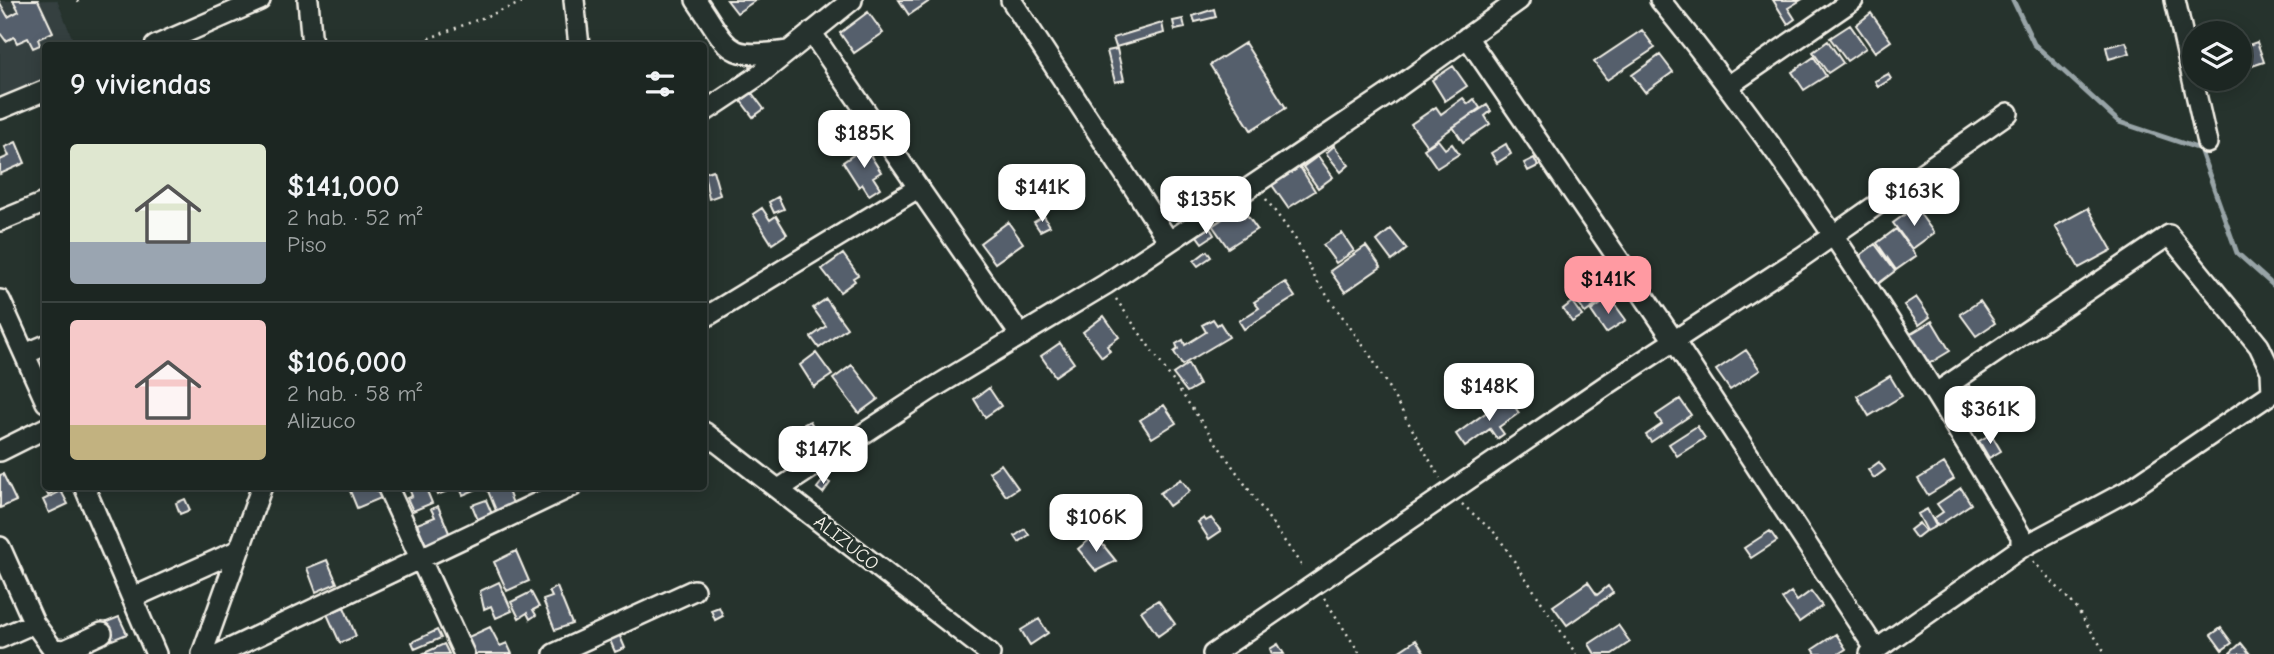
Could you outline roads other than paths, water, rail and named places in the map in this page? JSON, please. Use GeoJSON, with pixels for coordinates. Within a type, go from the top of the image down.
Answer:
{"type":"FeatureCollection","features":[{"type":"Feature","properties":{"kind":"street"},"geometry":{"type":"LineString","coordinates":[[164,42],[260,0]]}},
{"type":"Feature","properties":{"kind":"street"},"geometry":{"type":"LineString","coordinates":[[308,0],[312,42]]}},
{"type":"Feature","properties":{"kind":"street"},"geometry":{"type":"LineString","coordinates":[[574,0],[579,42]]}},
{"type":"Feature","properties":{"kind":"street"},"geometry":{"type":"LineString","coordinates":[[696,0],[729,47],[738,54],[754,56],[789,51]]}},
{"type":"Feature","properties":{"kind":"street"},"geometry":{"type":"LineString","coordinates":[[707,110],[789,51],[852,0]]}},
{"type":"Feature","properties":{"kind":"street"},"geometry":{"type":"LineString","coordinates":[[1011,0],[1168,240]]}},
{"type":"Feature","properties":{"kind":"street"},"geometry":{"type":"LineString","coordinates":[[779,489],[930,390],[1106,284],[1519,0]]}},
{"type":"Feature","properties":{"kind":"street"},"geometry":{"type":"LineString","coordinates":[[1660,0],[1728,86],[1936,393],[2021,536],[2021,548]]}},
{"type":"Feature","properties":{"kind":"street"},"geometry":{"type":"LineString","coordinates":[[1728,86],[1853,0]]}},
{"type":"Feature","properties":{"kind":"street"},"geometry":{"type":"LineString","coordinates":[[2175,0],[2207,143]]}},
{"type":"Feature","properties":{"kind":"street"},"geometry":{"type":"LineString","coordinates":[[811,32],[1021,336]]}},
{"type":"Feature","properties":{"kind":"street"},"geometry":{"type":"LineString","coordinates":[[1467,37],[1675,342],[1873,652],[2021,548],[2129,490],[2272,393],[2271,371],[2259,346],[2169,236],[1936,393]]}},
{"type":"Feature","properties":{"kind":"street"},"geometry":{"type":"LineString","coordinates":[[0,109],[42,92]]}},
{"type":"Feature","properties":{"kind":"street"},"geometry":{"type":"LineString","coordinates":[[1213,654],[2008,113]]}},
{"type":"Feature","properties":{"kind":"street"},"geometry":{"type":"LineString","coordinates":[[707,316],[918,187]]}},
{"type":"Feature","properties":{"kind":"street"},"geometry":{"type":"LineString","coordinates":[[0,221],[42,204]]}},
{"type":"Feature","properties":{"kind":"street"},"geometry":{"type":"LineString","coordinates":[[0,300],[42,393]]}},
{"type":"Feature","properties":{"kind":"street"},"geometry":{"type":"LineString","coordinates":[[25,355],[42,347]]}},
{"type":"Feature","properties":{"kind":"street"},"geometry":{"type":"LineString","coordinates":[[0,451],[42,430]]}},
{"type":"Feature","properties":{"kind":"street","name":"ALIZUCO"},"geometry":{"type":"LineString","coordinates":[[707,434],[990,654]]}},
{"type":"Feature","properties":{"kind":"street"},"geometry":{"type":"LineString","coordinates":[[86,490],[156,654]]}},
{"type":"Feature","properties":{"kind":"street"},"geometry":{"type":"LineString","coordinates":[[202,654],[261,490]]}},
{"type":"Feature","properties":{"kind":"street"},"geometry":{"type":"LineString","coordinates":[[389,490],[464,654]]}},
{"type":"Feature","properties":{"kind":"street"},"geometry":{"type":"LineString","coordinates":[[219,654],[565,490]]}},
{"type":"Feature","properties":{"kind":"street"},"geometry":{"type":"LineString","coordinates":[[0,547],[34,623],[52,649],[65,650],[102,633]]}},
{"type":"Feature","properties":{"kind":"street"},"geometry":{"type":"LineString","coordinates":[[132,598],[239,550]]}},
{"type":"Feature","properties":{"kind":"street"},"geometry":{"type":"LineString","coordinates":[[554,654],[694,590]]}},
{"type":"Feature","properties":{"kind":"street"},"geometry":{"type":"LineString","coordinates":[[0,638],[34,623]]}},
{"type":"Feature","properties":{"kind":"waterway"},"geometry":{"type":"LineString","coordinates":[[2013,0],[2034,44],[2119,122],[2200,149],[2237,253],[2274,286]]}}]}
